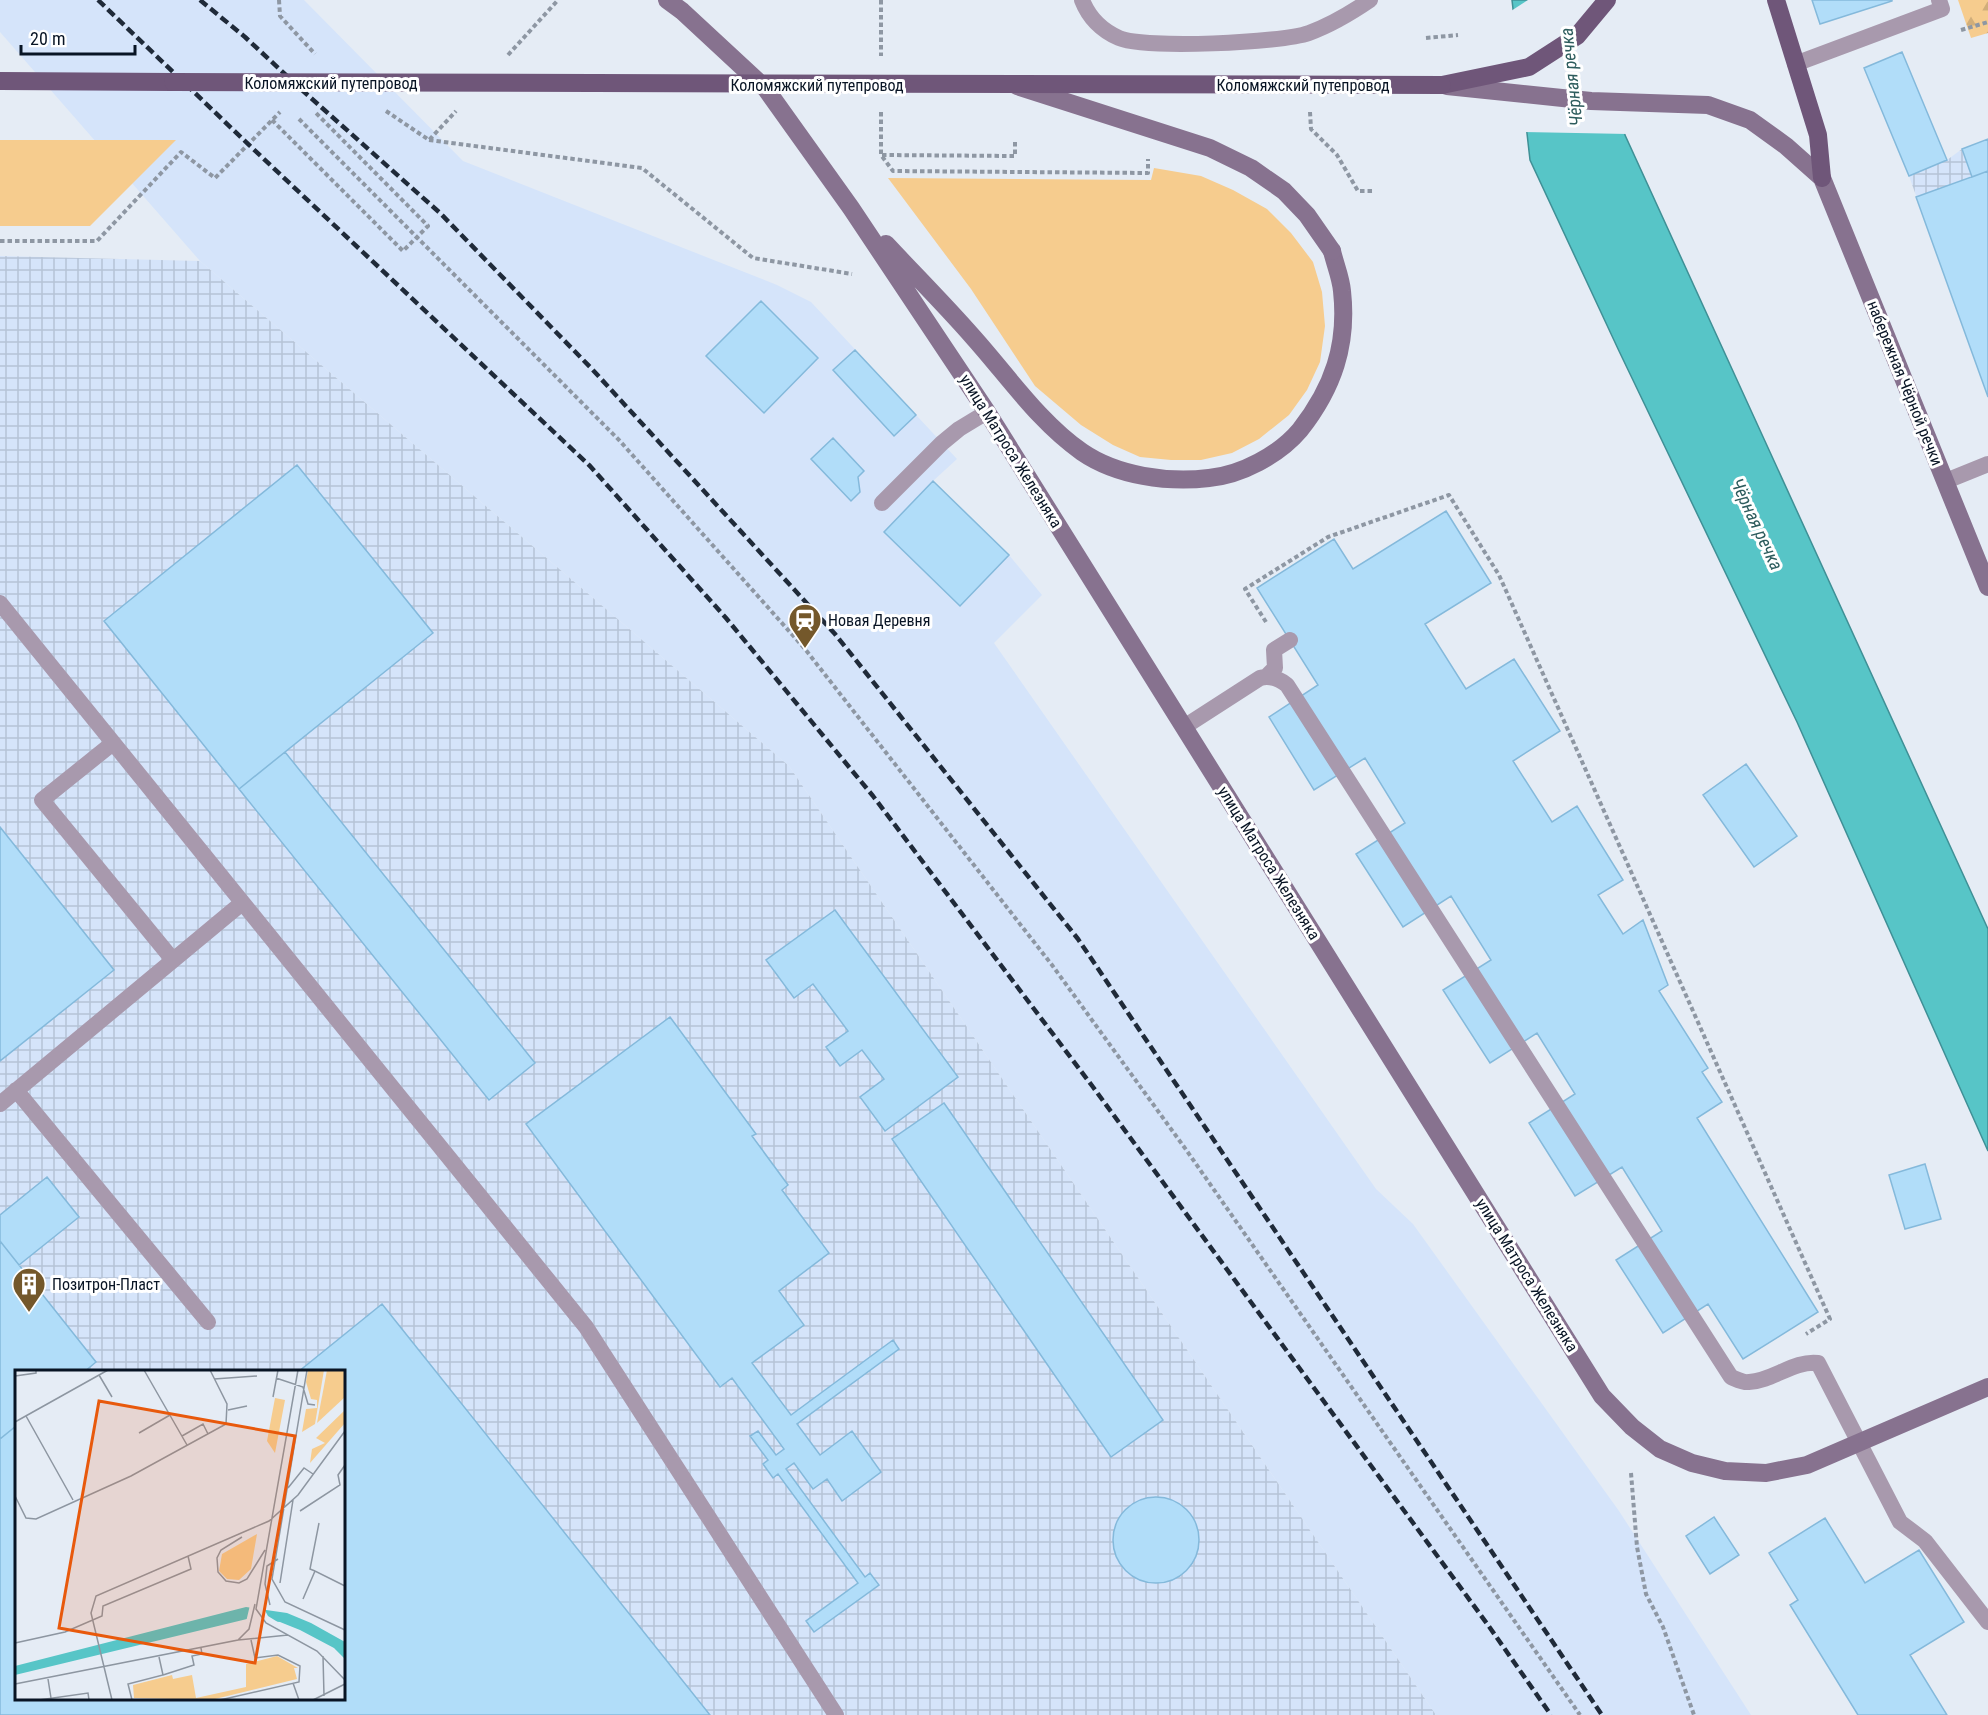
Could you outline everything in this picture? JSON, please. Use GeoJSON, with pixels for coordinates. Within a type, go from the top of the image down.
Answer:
{"type":"FeatureCollection","features":[{"type":"Feature","properties":{"kind":"main road","name":"Коломяжский путепровод"},"geometry":{"type":"LineString","coordinates":[[0,81],[1015,86],[1442,85],[1529,67],[1577,36],[1607,0]]}},
{"type":"Feature","properties":{"kind":"main road"},"geometry":{"type":"LineString","coordinates":[[1776,0],[1818,135],[1822,178]]}},
{"type":"Feature","properties":{"kind":"street","name":"улица Матроса Железняка"},"geometry":{"type":"LineString","coordinates":[[667,0],[682,11],[766,89],[851,208],[987,412],[1602,1396],[1624,1419],[1660,1449],[1692,1463],[1725,1471],[1766,1473],[1807,1465],[1988,1387]]}},
{"type":"Feature","properties":{"kind":"street"},"geometry":{"type":"LineString","coordinates":[[1442,85],[1591,101],[1708,105],[1750,120],[1786,146],[1822,178]]}},
{"type":"Feature","properties":{"kind":"street"},"geometry":{"type":"LineString","coordinates":[[851,208],[972,336],[1043,419],[1083,453],[1124,472],[1158,479],[1191,480],[1223,477],[1275,452],[1296,434],[1326,392],[1337,363],[1344,330],[1342,289],[1332,251],[1307,215],[1284,191],[1251,168],[1210,148],[1015,86]]}},
{"type":"Feature","properties":{"kind":"street","name":"набережная Чёрной речки"},"geometry":{"type":"LineString","coordinates":[[1822,178],[1988,587]]}},
{"type":"Feature","properties":{"kind":"lane"},"geometry":{"type":"LineString","coordinates":[[1082,0],[1098,27],[1121,39],[1146,43],[1263,41],[1308,33],[1348,15],[1370,0]]}},
{"type":"Feature","properties":{"kind":"lane"},"geometry":{"type":"LineString","coordinates":[[1795,64],[1942,9],[1939,0]]}},
{"type":"Feature","properties":{"kind":"lane"},"geometry":{"type":"LineString","coordinates":[[882,503],[942,443],[959,429],[987,412]]}},
{"type":"Feature","properties":{"kind":"lane"},"geometry":{"type":"LineString","coordinates":[[1946,481],[1988,464]]}},
{"type":"Feature","properties":{"kind":"lane"},"geometry":{"type":"LineString","coordinates":[[0,603],[586,1327],[836,1715]]}},
{"type":"Feature","properties":{"kind":"lane"},"geometry":{"type":"LineString","coordinates":[[1267,676],[1275,668],[1274,650],[1285,643]]}},
{"type":"Feature","properties":{"kind":"lane"},"geometry":{"type":"LineString","coordinates":[[1184,727],[1260,678],[1267,676],[1280,679],[1287,685],[1731,1377],[1747,1383],[1773,1377],[1808,1362],[1818,1363],[1900,1522],[1925,1541],[1988,1622]]}},
{"type":"Feature","properties":{"kind":"lane"},"geometry":{"type":"LineString","coordinates":[[113,743],[42,800],[173,960]]}},
{"type":"Feature","properties":{"kind":"lane"},"geometry":{"type":"LineString","coordinates":[[0,1104],[242,903]]}},
{"type":"Feature","properties":{"kind":"lane"},"geometry":{"type":"LineString","coordinates":[[16,1090],[208,1322]]}},
{"type":"Feature","properties":{"kind":"path"},"geometry":{"type":"LineString","coordinates":[[279,0],[280,16],[317,56]]}},
{"type":"Feature","properties":{"kind":"path"},"geometry":{"type":"LineString","coordinates":[[881,0],[881,59]]}},
{"type":"Feature","properties":{"kind":"path"},"geometry":{"type":"LineString","coordinates":[[1426,38],[1458,35]]}},
{"type":"Feature","properties":{"kind":"path"},"geometry":{"type":"LineString","coordinates":[[0,241],[97,241],[181,152],[215,178],[285,107]]}},
{"type":"Feature","properties":{"kind":"path"},"geometry":{"type":"LineString","coordinates":[[881,107],[881,154],[893,171],[1148,172],[1148,149]]}},
{"type":"Feature","properties":{"kind":"path"},"geometry":{"type":"LineString","coordinates":[[1310,108],[1311,129],[1337,155],[1358,191],[1374,191]]}},
{"type":"Feature","properties":{"kind":"path"},"geometry":{"type":"LineString","coordinates":[[272,120],[403,251],[428,226],[314,111]]}},
{"type":"Feature","properties":{"kind":"path"},"geometry":{"type":"LineString","coordinates":[[299,119],[619,440],[805,649],[1052,965],[1187,1151],[1580,1715]]}},
{"type":"Feature","properties":{"kind":"path"},"geometry":{"type":"LineString","coordinates":[[881,154],[1015,156],[1015,139]]}},
{"type":"Feature","properties":{"kind":"path"},"geometry":{"type":"LineString","coordinates":[[429,140],[642,168],[753,258],[852,274]]}},
{"type":"Feature","properties":{"kind":"path"},"geometry":{"type":"LineString","coordinates":[[1285,643],[1245,589],[1328,537],[1449,495],[1499,575],[1830,1319],[1800,1338]]}},
{"type":"Feature","properties":{"kind":"path"},"geometry":{"type":"LineString","coordinates":[[1631,1473],[1637,1546],[1646,1594],[1663,1627],[1694,1715]]}},
{"type":"Feature","properties":{"kind":"shaded area"},"geometry":{"type":"Polygon","coordinates":[[[0,0],[304,0],[463,161],[777,285],[811,302],[957,459],[933,481],[1009,555],[1042,595],[994,643],[1376,1189],[1413,1224],[1619,1511],[1751,1715],[1436,1715],[789,766],[200,261],[0,32],[0,0]]]}},
{"type":"Feature","properties":{"kind":"shaded area"},"geometry":{"type":"Polygon","coordinates":[[[1962,149],[1972,177],[1988,171],[1988,397],[1909,176],[1947,160],[1962,149]]]}},
{"type":"Feature","properties":{"kind":"shaded area"},"geometry":{"type":"Polygon","coordinates":[[[0,256],[200,261],[789,766],[1436,1715],[0,1715],[0,256]]]}},
{"type":"Feature","properties":{"kind":"green space"},"geometry":{"type":"Polygon","coordinates":[[[1958,0],[1988,0],[1988,33],[1971,38],[1958,0]]]}},
{"type":"Feature","properties":{"kind":"green space"},"geometry":{"type":"Polygon","coordinates":[[[0,140],[176,140],[90,226],[0,226],[0,140]]]}},
{"type":"Feature","properties":{"kind":"green space"},"geometry":{"type":"Polygon","coordinates":[[[1154,168],[1201,176],[1267,209],[1291,233],[1313,262],[1322,292],[1325,326],[1320,362],[1307,390],[1289,415],[1259,439],[1232,453],[1201,460],[1140,457],[1113,445],[1081,425],[1035,386],[971,289],[888,178],[1151,180],[1154,168]]]}},
{"type":"Feature","properties":{"kind":"water","name":"Чёрная речка"},"geometry":{"type":"Polygon","coordinates":[[[1512,0],[1607,0],[1625,135],[1988,929],[1988,1151],[1797,722],[1530,160],[1512,0]]]}},
{"type":"Feature","properties":{"kind":"pier"},"geometry":{"type":"Polygon","coordinates":[[[1528,0],[1610,0],[1628,134],[1524,132],[1511,11],[1528,0]]]}},
{"type":"Feature","properties":{"kind":"building"},"geometry":{"type":"Polygon","coordinates":[[[1812,0],[1892,0],[1892,1],[1820,24],[1812,0]]]}},
{"type":"Feature","properties":{"kind":"building"},"geometry":{"type":"Polygon","coordinates":[[[1902,52],[1947,160],[1909,176],[1864,68],[1902,52]]]}},
{"type":"Feature","properties":{"kind":"building"},"geometry":{"type":"Polygon","coordinates":[[[1988,139],[1988,171],[1972,177],[1962,149],[1988,139]]]}},
{"type":"Feature","properties":{"kind":"building"},"geometry":{"type":"Polygon","coordinates":[[[1988,171],[1988,397],[1916,197],[1988,171]]]}},
{"type":"Feature","properties":{"kind":"building"},"geometry":{"type":"Polygon","coordinates":[[[761,301],[818,358],[764,413],[706,356],[761,301]]]}},
{"type":"Feature","properties":{"kind":"building"},"geometry":{"type":"Polygon","coordinates":[[[855,350],[916,415],[894,436],[833,370],[855,350]]]}},
{"type":"Feature","properties":{"kind":"building"},"geometry":{"type":"Polygon","coordinates":[[[833,438],[864,471],[858,477],[860,492],[851,501],[811,459],[833,438]]]}},
{"type":"Feature","properties":{"kind":"building"},"geometry":{"type":"Polygon","coordinates":[[[297,465],[433,633],[239,789],[104,621],[297,465]]]}},
{"type":"Feature","properties":{"kind":"building"},"geometry":{"type":"Polygon","coordinates":[[[933,481],[1009,555],[960,606],[884,532],[933,481]]]}},
{"type":"Feature","properties":{"kind":"building"},"geometry":{"type":"Polygon","coordinates":[[[1446,511],[1491,583],[1425,624],[1466,689],[1514,659],[1560,731],[1513,761],[1552,822],[1577,806],[1623,880],[1598,895],[1623,934],[1643,920],[1668,985],[1659,991],[1708,1068],[1702,1072],[1722,1102],[1697,1118],[1818,1312],[1743,1359],[1708,1304],[1663,1333],[1616,1260],[1662,1231],[1622,1167],[1575,1196],[1529,1123],[1575,1094],[1537,1033],[1490,1063],[1443,990],[1491,960],[1451,896],[1403,927],[1356,854],[1405,823],[1365,758],[1314,790],[1269,717],[1318,685],[1257,588],[1334,539],[1353,569],[1446,511]]]}},
{"type":"Feature","properties":{"kind":"building"},"geometry":{"type":"Polygon","coordinates":[[[285,752],[535,1063],[489,1100],[239,789],[285,752]]]}},
{"type":"Feature","properties":{"kind":"building"},"geometry":{"type":"Polygon","coordinates":[[[1746,764],[1797,836],[1754,867],[1703,795],[1746,764]]]}},
{"type":"Feature","properties":{"kind":"building"},"geometry":{"type":"Polygon","coordinates":[[[0,827],[114,970],[0,1061],[0,827]]]}},
{"type":"Feature","properties":{"kind":"building"},"geometry":{"type":"Polygon","coordinates":[[[835,910],[958,1077],[885,1131],[860,1097],[884,1079],[862,1050],[840,1066],[826,1047],[848,1031],[813,984],[794,998],[766,960],[835,910]]]}},
{"type":"Feature","properties":{"kind":"building"},"geometry":{"type":"Polygon","coordinates":[[[670,1017],[756,1134],[752,1136],[788,1185],[782,1190],[829,1253],[779,1291],[804,1325],[752,1363],[791,1415],[893,1340],[899,1349],[797,1424],[820,1455],[852,1431],[881,1472],[842,1501],[827,1479],[813,1489],[794,1463],[786,1469],[865,1577],[870,1573],[879,1585],[814,1632],[806,1621],[858,1583],[778,1474],[773,1478],[763,1464],[768,1460],[750,1436],[758,1431],[776,1455],[784,1449],[732,1378],[720,1387],[526,1124],[670,1017]]]}},
{"type":"Feature","properties":{"kind":"building"},"geometry":{"type":"Polygon","coordinates":[[[944,1103],[1163,1420],[1111,1457],[892,1139],[944,1103]]]}},
{"type":"Feature","properties":{"kind":"building"},"geometry":{"type":"Polygon","coordinates":[[[1925,1164],[1941,1219],[1905,1229],[1889,1175],[1925,1164]]]}},
{"type":"Feature","properties":{"kind":"building"},"geometry":{"type":"Polygon","coordinates":[[[47,1177],[79,1217],[19,1265],[0,1241],[0,1215],[47,1177]]]}},
{"type":"Feature","properties":{"kind":"building","name":"Позитрон-Пласт"},"geometry":{"type":"Polygon","coordinates":[[[0,1241],[96,1362],[86,1370],[15,1370],[15,1427],[0,1439],[0,1241]]]}},
{"type":"Feature","properties":{"kind":"building"},"geometry":{"type":"Polygon","coordinates":[[[382,1304],[710,1715],[0,1715],[0,1439],[15,1427],[15,1700],[345,1700],[345,1370],[300,1370],[382,1304]]]}},
{"type":"Feature","properties":{"kind":"building"},"geometry":{"type":"Polygon","coordinates":[[[1156,1497],[1180,1504],[1192,1516],[1199,1540],[1192,1564],[1180,1576],[1156,1583],[1132,1576],[1120,1564],[1113,1540],[1120,1516],[1132,1504],[1156,1497]]]}},
{"type":"Feature","properties":{"kind":"building"},"geometry":{"type":"Polygon","coordinates":[[[1714,1517],[1739,1555],[1710,1574],[1686,1536],[1714,1517]]]}},
{"type":"Feature","properties":{"kind":"building"},"geometry":{"type":"Polygon","coordinates":[[[1825,1518],[1865,1583],[1919,1550],[1964,1622],[1910,1655],[1947,1715],[1858,1715],[1790,1605],[1798,1600],[1769,1553],[1825,1518]]]}},
{"type":"Feature","properties":{"kind":"railway"},"geometry":{"type":"LineString","coordinates":[[98,0],[590,466],[726,618],[873,796],[1093,1087],[1488,1625],[1551,1715]]}},
{"type":"Feature","properties":{"kind":"railway"},"geometry":{"type":"LineString","coordinates":[[200,0],[245,37],[440,213],[592,369],[835,634],[1078,939],[1602,1715]]}},
{"type":"Feature","properties":{"kind":"place","name":"Новая Деревня"},"geometry":{"type":"Point","coordinates":[805,649]}},
{"type":"Feature","properties":{"kind":"place","name":"Позитрон-Пласт"},"geometry":{"type":"Point","coordinates":[29,1313]}}]}
